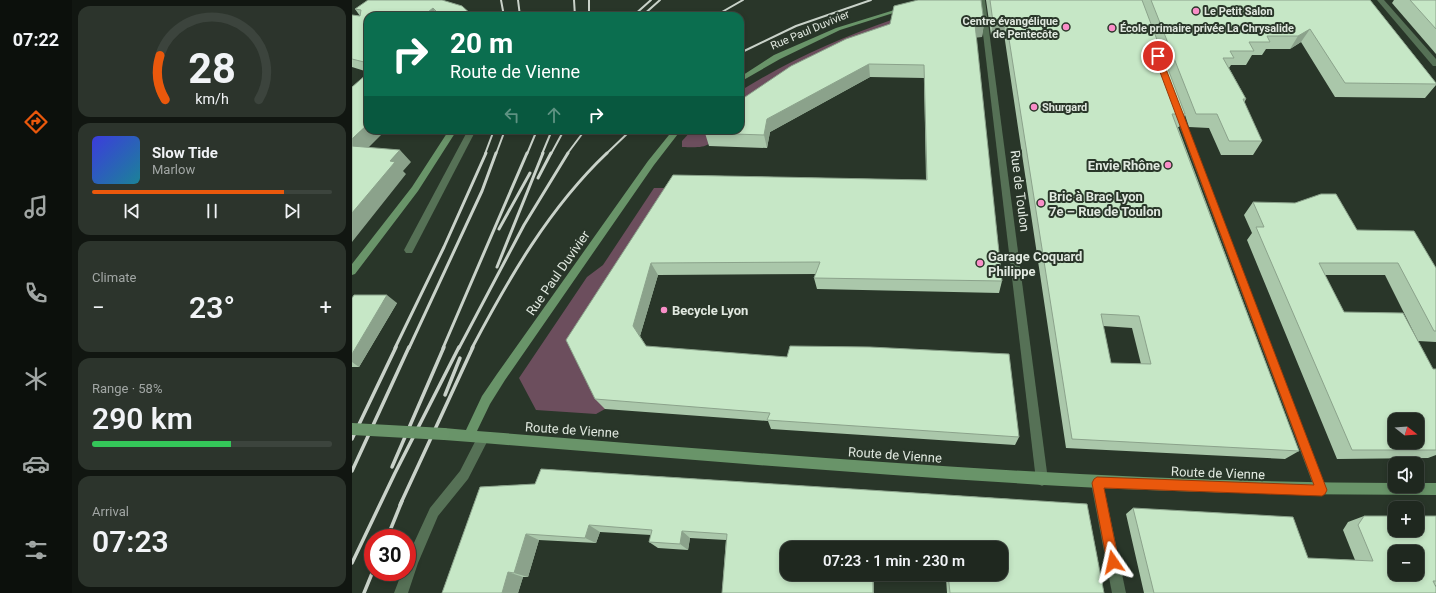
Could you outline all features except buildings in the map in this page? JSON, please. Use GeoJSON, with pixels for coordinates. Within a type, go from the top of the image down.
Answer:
{"type":"FeatureCollection","features":[{"type":"Feature","properties":{"kind":"main road","name":"Rue Paul Duvivier"},"geometry":{"type":"LineString","coordinates":[[744,78],[777,57],[838,29],[910,7]]}},
{"type":"Feature","properties":{"kind":"main road"},"geometry":{"type":"LineString","coordinates":[[352,271],[415,189],[450,134]]}},
{"type":"Feature","properties":{"kind":"main road","name":"Rue Paul Duvivier"},"geometry":{"type":"LineString","coordinates":[[469,436],[486,400],[501,377],[651,162],[674,134]]}},
{"type":"Feature","properties":{"kind":"main road","name":"Route de Vienne"},"geometry":{"type":"LineString","coordinates":[[352,429],[444,434],[1042,480],[1322,490],[1436,489]]}},
{"type":"Feature","properties":{"kind":"street","name":"Rue de Toulon"},"geometry":{"type":"LineString","coordinates":[[982,0],[1042,480]]}},
{"type":"Feature","properties":{"kind":"street"},"geometry":{"type":"LineString","coordinates":[[1380,0],[1436,64]]}},
{"type":"Feature","properties":{"kind":"street"},"geometry":{"type":"LineString","coordinates":[[1175,102],[1322,490]]}},
{"type":"Feature","properties":{"kind":"street"},"geometry":{"type":"LineString","coordinates":[[409,250],[470,134]]}},
{"type":"Feature","properties":{"kind":"street"},"geometry":{"type":"LineString","coordinates":[[401,593],[412,562],[434,512],[464,475],[484,438]]}},
{"type":"Feature","properties":{"kind":"street"},"geometry":{"type":"LineString","coordinates":[[1097,483],[1119,593]]}},
{"type":"Feature","properties":{"kind":"shaded area"},"geometry":{"type":"Polygon","coordinates":[[[894,19],[891,37],[744,115],[744,89],[797,59],[853,34],[894,19]]]}},
{"type":"Feature","properties":{"kind":"shaded area"},"geometry":{"type":"Polygon","coordinates":[[[688,134],[721,134],[711,143],[702,147],[682,147],[682,141],[688,134]]]}},
{"type":"Feature","properties":{"kind":"shaded area"},"geometry":{"type":"Polygon","coordinates":[[[654,188],[679,188],[605,409],[596,414],[536,410],[519,378],[587,277],[603,265],[654,188]]]}},
{"type":"Feature","properties":{"kind":"railway"},"geometry":{"type":"LineString","coordinates":[[501,0],[503,12]]}},
{"type":"Feature","properties":{"kind":"railway"},"geometry":{"type":"LineString","coordinates":[[518,0],[520,12]]}},
{"type":"Feature","properties":{"kind":"railway"},"geometry":{"type":"LineString","coordinates":[[574,0],[575,12]]}},
{"type":"Feature","properties":{"kind":"railway"},"geometry":{"type":"LineString","coordinates":[[589,0],[589,12]]}},
{"type":"Feature","properties":{"kind":"railway"},"geometry":{"type":"LineString","coordinates":[[638,12],[651,0]]}},
{"type":"Feature","properties":{"kind":"railway"},"geometry":{"type":"LineString","coordinates":[[646,12],[660,0]]}},
{"type":"Feature","properties":{"kind":"railway"},"geometry":{"type":"LineString","coordinates":[[722,12],[743,0]]}},
{"type":"Feature","properties":{"kind":"railway"},"geometry":{"type":"LineString","coordinates":[[744,51],[796,26],[871,0]]}},
{"type":"Feature","properties":{"kind":"railway"},"geometry":{"type":"LineString","coordinates":[[485,154],[492,134]]}},
{"type":"Feature","properties":{"kind":"railway"},"geometry":{"type":"LineString","coordinates":[[496,154],[504,134]]}},
{"type":"Feature","properties":{"kind":"railway"},"geometry":{"type":"LineString","coordinates":[[527,154],[535,134]]}},
{"type":"Feature","properties":{"kind":"railway"},"geometry":{"type":"LineString","coordinates":[[542,154],[550,134]]}},
{"type":"Feature","properties":{"kind":"railway"},"geometry":{"type":"LineString","coordinates":[[551,154],[562,134]]}},
{"type":"Feature","properties":{"kind":"railway"},"geometry":{"type":"LineString","coordinates":[[567,154],[582,134]]}},
{"type":"Feature","properties":{"kind":"railway"},"geometry":{"type":"LineString","coordinates":[[606,154],[627,134]]}},
{"type":"Feature","properties":{"kind":"railway"},"geometry":{"type":"LineString","coordinates":[[395,348],[444,247],[486,153]]}},
{"type":"Feature","properties":{"kind":"railway"},"geometry":{"type":"LineString","coordinates":[[409,348],[482,191],[496,153]]}},
{"type":"Feature","properties":{"kind":"railway"},"geometry":{"type":"LineString","coordinates":[[443,348],[527,153]]}},
{"type":"Feature","properties":{"kind":"railway"},"geometry":{"type":"LineString","coordinates":[[497,267],[543,153]]}},
{"type":"Feature","properties":{"kind":"railway"},"geometry":{"type":"LineString","coordinates":[[538,178],[551,153]]}},
{"type":"Feature","properties":{"kind":"railway"},"geometry":{"type":"LineString","coordinates":[[459,348],[524,225],[568,153]]}},
{"type":"Feature","properties":{"kind":"railway"},"geometry":{"type":"LineString","coordinates":[[472,348],[516,270],[549,220],[586,174],[606,154]]}},
{"type":"Feature","properties":{"kind":"railway"},"geometry":{"type":"LineString","coordinates":[[499,229],[530,173]]}},
{"type":"Feature","properties":{"kind":"railway"},"geometry":{"type":"LineString","coordinates":[[352,439],[396,347]]}},
{"type":"Feature","properties":{"kind":"railway"},"geometry":{"type":"LineString","coordinates":[[352,471],[409,347]]}},
{"type":"Feature","properties":{"kind":"railway"},"geometry":{"type":"LineString","coordinates":[[392,467],[444,347]]}},
{"type":"Feature","properties":{"kind":"railway"},"geometry":{"type":"LineString","coordinates":[[352,563],[395,473],[459,347]]}},
{"type":"Feature","properties":{"kind":"railway"},"geometry":{"type":"LineString","coordinates":[[400,505],[473,347]]}},
{"type":"Feature","properties":{"kind":"railway"},"geometry":{"type":"LineString","coordinates":[[445,395],[460,358]]}},
{"type":"Feature","properties":{"kind":"railway"},"geometry":{"type":"LineString","coordinates":[[391,529],[402,501]]}},
{"type":"Feature","properties":{"kind":"railway"},"geometry":{"type":"LineString","coordinates":[[364,593],[369,581]]}},
{"type":"Feature","properties":{"kind":"place","name":"Le Petit Salon"},"geometry":{"type":"Point","coordinates":[1196,11]}},
{"type":"Feature","properties":{"kind":"place","name":"Centre évangélique de Pentecôte"},"geometry":{"type":"Point","coordinates":[1066,27]}},
{"type":"Feature","properties":{"kind":"place","name":"École primaire privée La Chrysalide"},"geometry":{"type":"Point","coordinates":[1112,28]}},
{"type":"Feature","properties":{"kind":"place","name":"Shurgard"},"geometry":{"type":"Point","coordinates":[1034,107]}},
{"type":"Feature","properties":{"kind":"place","name":"Envie Rhône"},"geometry":{"type":"Point","coordinates":[1168,165]}},
{"type":"Feature","properties":{"kind":"place","name":"Bric à Brac Lyon 7e – Rue de Toulon"},"geometry":{"type":"Point","coordinates":[1041,203]}},
{"type":"Feature","properties":{"kind":"place","name":"Garage Coquard Philippe"},"geometry":{"type":"Point","coordinates":[980,263]}},
{"type":"Feature","properties":{"kind":"place","name":"Becycle Lyon"},"geometry":{"type":"Point","coordinates":[664,310]}},
{"type":"Feature","properties":{"kind":"route"},"geometry":{"type":"LineString","coordinates":[[1113,562],[1097,483],[1322,490],[1158,56]]}}]}
